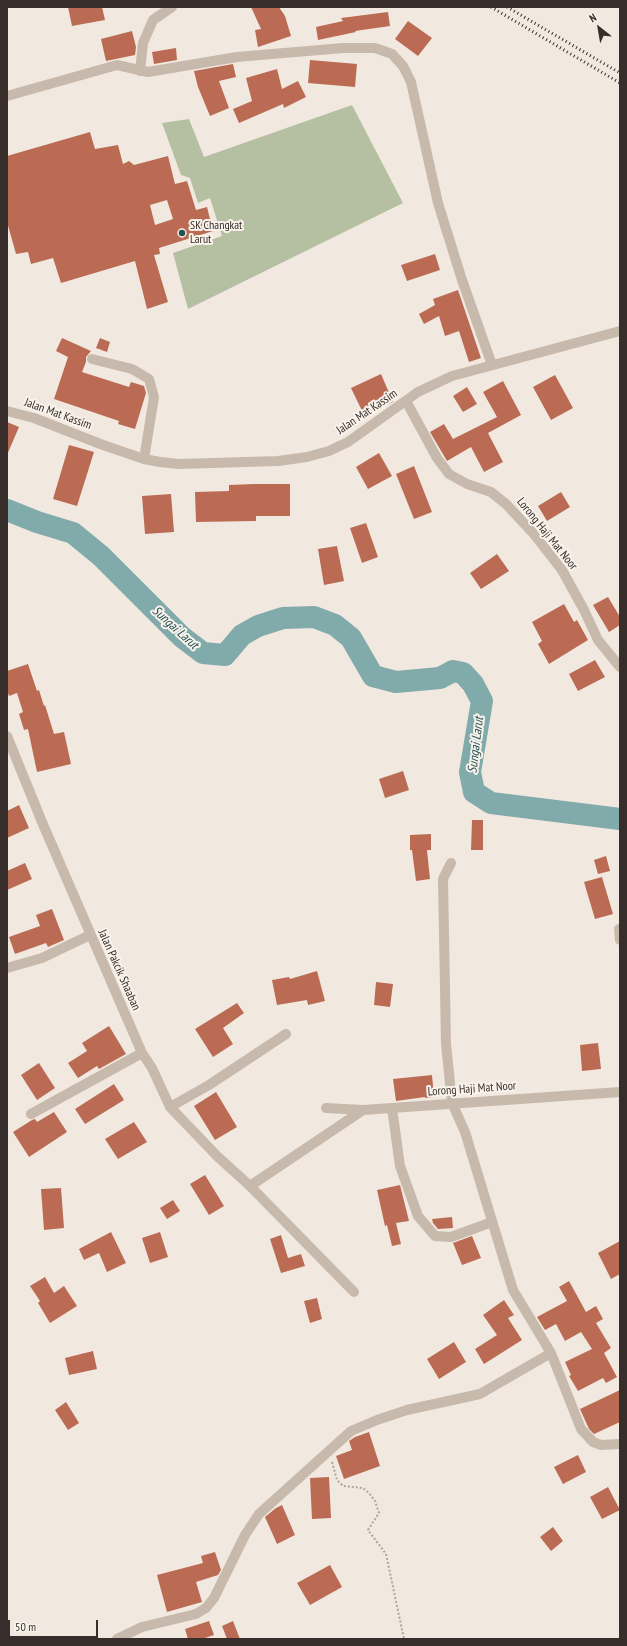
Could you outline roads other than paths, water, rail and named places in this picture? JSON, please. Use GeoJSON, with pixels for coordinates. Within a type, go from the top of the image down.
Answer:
{"type":"FeatureCollection","features":[{"type":"Feature","properties":{"kind":"street"},"geometry":{"type":"LineString","coordinates":[[140,71],[143,43],[154,20],[172,7]]}},
{"type":"Feature","properties":{"kind":"street"},"geometry":{"type":"LineString","coordinates":[[7,96],[117,65],[140,71],[162,71],[237,56],[293,50],[375,48],[392,54],[403,66],[411,82],[438,204],[462,280],[492,365]]}},
{"type":"Feature","properties":{"kind":"street","name":"Jalan Mat Kassim"},"geometry":{"type":"LineString","coordinates":[[7,410],[34,418],[103,445],[144,459],[178,464],[278,461],[307,457],[328,451],[348,442],[418,392],[452,376],[620,331]]}},
{"type":"Feature","properties":{"kind":"street"},"geometry":{"type":"LineString","coordinates":[[92,359],[132,369],[149,379],[154,397],[144,459]]}},
{"type":"Feature","properties":{"kind":"street","name":"Lorong Haji Mat Noor"},"geometry":{"type":"LineString","coordinates":[[406,401],[436,458],[449,474],[467,484],[492,492],[506,504],[533,533],[562,570],[584,610],[598,640],[620,667]]}},
{"type":"Feature","properties":{"kind":"street","name":"Jalan Pakcik Shaaban"},"geometry":{"type":"LineString","coordinates":[[7,736],[90,935],[142,1053],[152,1068],[170,1107],[217,1156],[250,1186],[354,1292]]}},
{"type":"Feature","properties":{"kind":"street"},"geometry":{"type":"LineString","coordinates":[[451,863],[443,879],[446,1044],[452,1104],[465,1132],[513,1290],[551,1353],[581,1429],[586,1437],[593,1442],[601,1445],[620,1444]]}},
{"type":"Feature","properties":{"kind":"street"},"geometry":{"type":"LineString","coordinates":[[619,930],[620,940]]}},
{"type":"Feature","properties":{"kind":"street"},"geometry":{"type":"LineString","coordinates":[[7,968],[42,958],[90,935]]}},
{"type":"Feature","properties":{"kind":"street"},"geometry":{"type":"LineString","coordinates":[[170,1107],[209,1085],[286,1034]]}},
{"type":"Feature","properties":{"kind":"street"},"geometry":{"type":"LineString","coordinates":[[31,1114],[142,1053]]}},
{"type":"Feature","properties":{"kind":"street","name":"Lorong Haji Mat Noor"},"geometry":{"type":"LineString","coordinates":[[326,1108],[363,1110],[620,1092]]}},
{"type":"Feature","properties":{"kind":"street"},"geometry":{"type":"LineString","coordinates":[[392,1108],[400,1166],[418,1216],[435,1236],[451,1237],[492,1222]]}},
{"type":"Feature","properties":{"kind":"street"},"geometry":{"type":"LineString","coordinates":[[250,1186],[363,1110]]}},
{"type":"Feature","properties":{"kind":"street"},"geometry":{"type":"LineString","coordinates":[[117,1639],[142,1627],[196,1614],[206,1608],[214,1598],[245,1535],[259,1514],[351,1431],[407,1410],[480,1394],[551,1353]]}},
{"type":"Feature","properties":{"kind":"waterway","name":"Sungai Larut"},"geometry":{"type":"LineString","coordinates":[[7,510],[37,522],[73,533],[101,556],[182,637],[203,653],[225,655],[242,635],[258,626],[283,618],[314,617],[335,625],[351,638],[373,676],[396,682],[440,678],[453,671],[463,673],[473,684],[482,701],[470,772],[474,792],[491,803],[620,819]]}},
{"type":"Feature","properties":{"kind":"railway"},"geometry":{"type":"LineString","coordinates":[[491,7],[620,83]]}},
{"type":"Feature","properties":{"kind":"railway"},"geometry":{"type":"LineString","coordinates":[[507,7],[620,73]]}},
{"type":"Feature","properties":{"kind":"place","name":"SK Changkat Larut"},"geometry":{"type":"Point","coordinates":[182,233]}}]}
